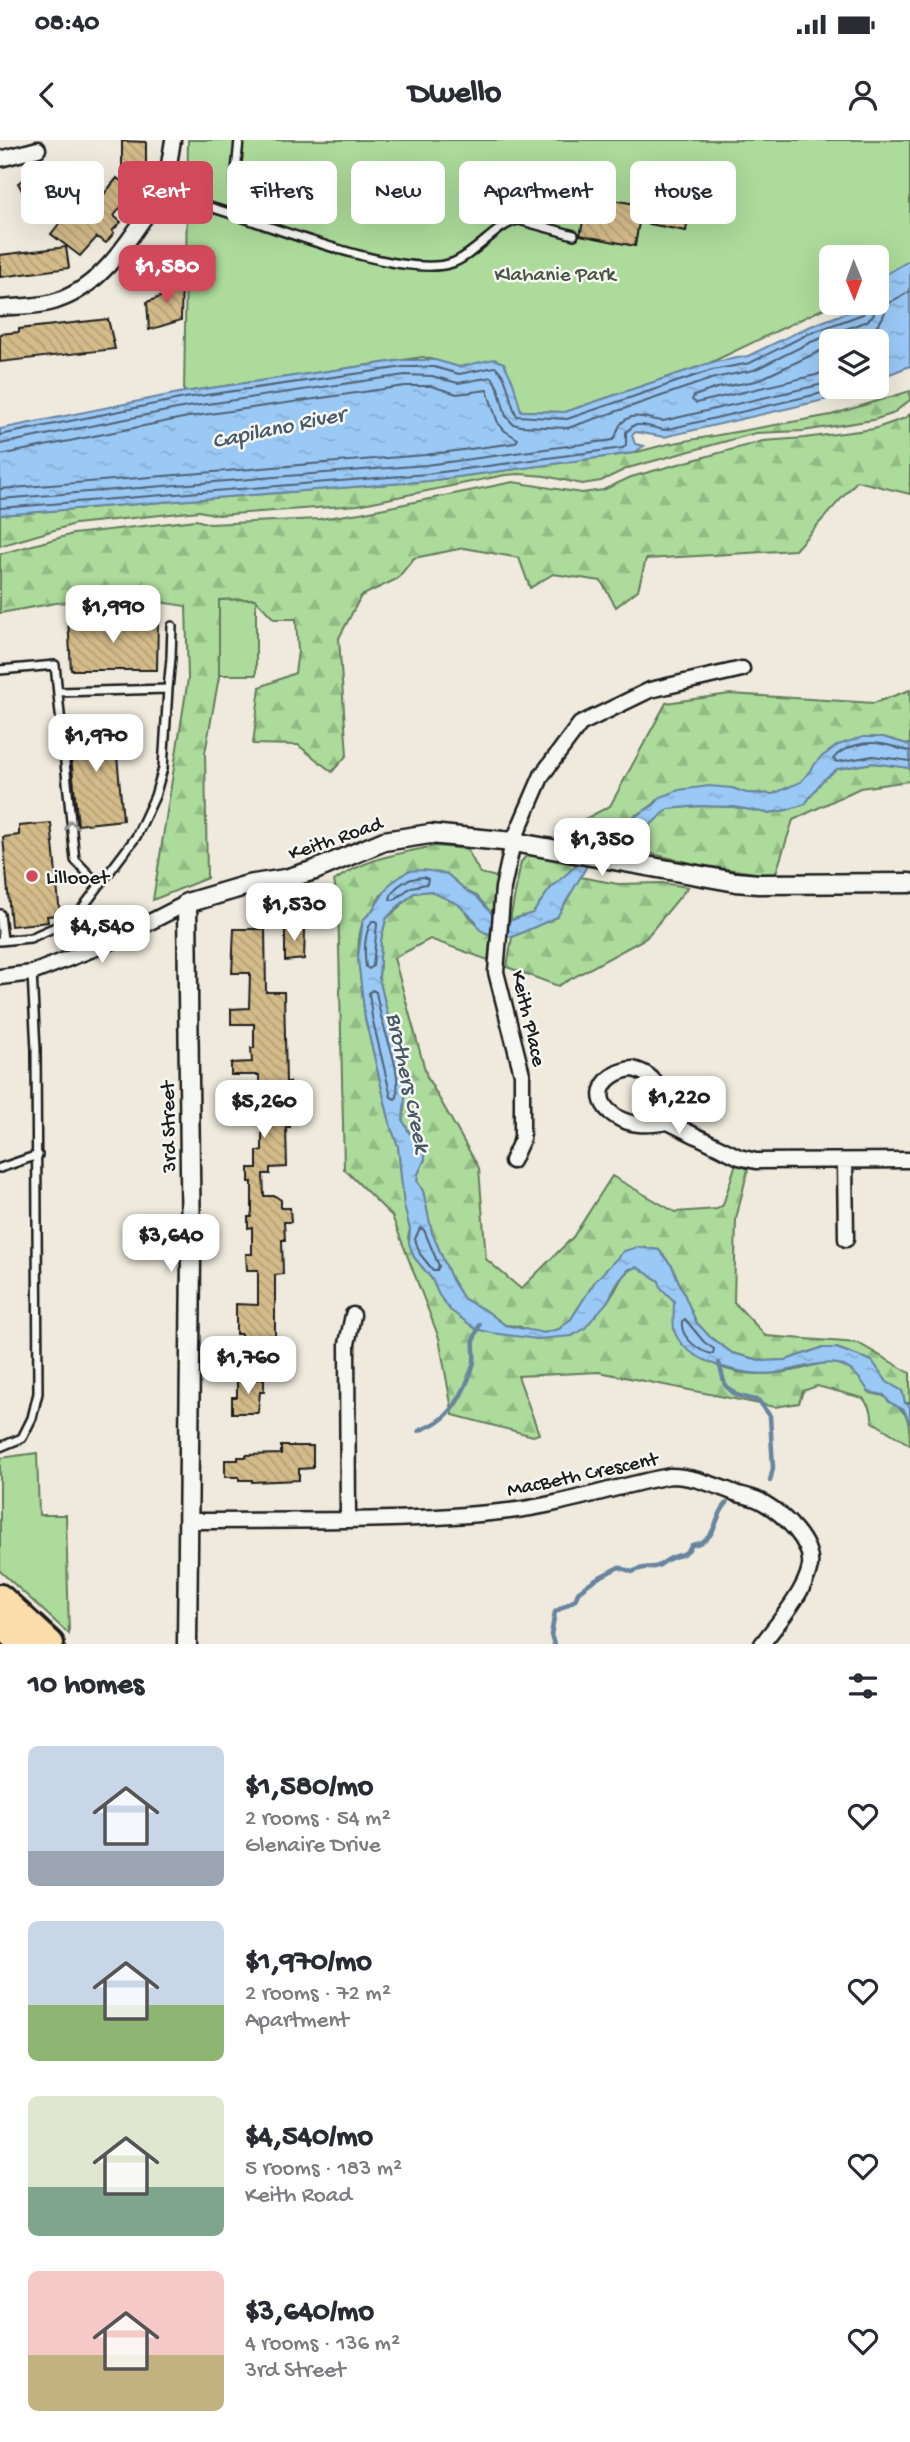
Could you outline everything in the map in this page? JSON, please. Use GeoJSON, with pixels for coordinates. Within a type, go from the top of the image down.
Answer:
{"type":"FeatureCollection","features":[{"type":"Feature","properties":{"kind":"highway"},"geometry":{"type":"LineString","coordinates":[[0,1598],[50,1644]]}},
{"type":"Feature","properties":{"kind":"highway"},"geometry":{"type":"LineString","coordinates":[[0,1623],[22,1644]]}},
{"type":"Feature","properties":{"kind":"street"},"geometry":{"type":"LineString","coordinates":[[171,161],[173,140]]}},
{"type":"Feature","properties":{"kind":"street"},"geometry":{"type":"LineString","coordinates":[[0,159],[37,149]]}},
{"type":"Feature","properties":{"kind":"street"},"geometry":{"type":"LineString","coordinates":[[0,308],[58,301],[79,290],[120,253],[140,224]]}},
{"type":"Feature","properties":{"kind":"street","name":"Keith Place"},"geometry":{"type":"LineString","coordinates":[[512,1161],[522,1139],[522,1074],[495,972],[503,888],[513,842],[542,775],[580,724],[650,690],[742,669]]}},
{"type":"Feature","properties":{"kind":"street","name":"Keith Road"},"geometry":{"type":"LineString","coordinates":[[0,977],[32,973],[111,942],[187,903],[248,885],[285,879],[315,870],[384,841],[430,834],[513,842],[758,884],[910,883]]}},
{"type":"Feature","properties":{"kind":"street","name":"3rd Street"},"geometry":{"type":"LineString","coordinates":[[187,903],[191,1256],[187,1644]]}},
{"type":"Feature","properties":{"kind":"street"},"geometry":{"type":"LineString","coordinates":[[668,1122],[662,1093],[650,1076],[633,1069],[623,1070],[604,1083],[602,1096],[607,1108],[614,1115],[638,1124],[668,1122],[739,1157],[756,1161],[910,1160]]}},
{"type":"Feature","properties":{"kind":"street"},"geometry":{"type":"LineString","coordinates":[[845,1162],[846,1238]]}},
{"type":"Feature","properties":{"kind":"street"},"geometry":{"type":"LineString","coordinates":[[348,1520],[346,1344],[353,1315]]}},
{"type":"Feature","properties":{"kind":"street","name":"MacBeth Crescent"},"geometry":{"type":"LineString","coordinates":[[188,1521],[348,1520],[508,1511],[540,1507],[657,1478],[688,1476],[764,1502],[789,1523],[805,1541],[809,1550],[807,1578],[762,1644]]}},
{"type":"Feature","properties":{"kind":"lane"},"geometry":{"type":"LineString","coordinates":[[237,161],[239,140]]}},
{"type":"Feature","properties":{"kind":"lane"},"geometry":{"type":"LineString","coordinates":[[261,224],[376,260],[425,266],[449,264],[464,258],[510,221],[519,220],[574,235]]}},
{"type":"Feature","properties":{"kind":"lane"},"geometry":{"type":"LineString","coordinates":[[0,914],[1,940],[30,938],[74,919],[136,837],[155,796],[163,768],[172,626]]}},
{"type":"Feature","properties":{"kind":"lane"},"geometry":{"type":"LineString","coordinates":[[0,670],[55,665],[75,860],[98,884]]}},
{"type":"Feature","properties":{"kind":"lane"},"geometry":{"type":"LineString","coordinates":[[58,692],[168,689]]}},
{"type":"Feature","properties":{"kind":"lane"},"geometry":{"type":"LineString","coordinates":[[0,1447],[22,1438],[32,1418],[38,1393],[38,1155],[32,973]]}},
{"type":"Feature","properties":{"kind":"lane"},"geometry":{"type":"LineString","coordinates":[[0,1168],[38,1155]]}},
{"type":"Feature","properties":{"kind":"green space","name":"Klahanie Park"},"geometry":{"type":"Polygon","coordinates":[[[188,140],[910,140],[910,264],[889,275],[889,245],[819,245],[819,311],[710,363],[565,412],[521,411],[459,367],[423,357],[184,392],[187,224],[213,224],[213,161],[188,161],[188,140]]]}},
{"type":"Feature","properties":{"kind":"green space"},"geometry":{"type":"Polygon","coordinates":[[[910,391],[910,400],[892,414],[873,420],[803,431],[756,433],[628,468],[601,481],[582,484],[545,476],[505,475],[358,505],[218,515],[199,511],[75,524],[0,546],[0,515],[428,481],[633,453],[668,444],[831,415],[910,391]]]}},
{"type":"Feature","properties":{"kind":"green space"},"geometry":{"type":"Polygon","coordinates":[[[910,414],[910,494],[857,481],[795,550],[646,559],[638,590],[616,607],[601,581],[553,574],[530,588],[519,558],[464,548],[414,558],[397,579],[361,596],[339,638],[347,755],[332,772],[298,745],[253,744],[260,687],[295,673],[298,651],[296,619],[274,619],[255,599],[219,600],[219,677],[205,753],[207,878],[153,900],[188,679],[186,606],[132,598],[56,603],[0,613],[0,554],[73,534],[196,520],[210,524],[319,519],[513,482],[582,493],[603,490],[631,477],[763,441],[874,429],[910,414]]]}},
{"type":"Feature","properties":{"kind":"green space"},"geometry":{"type":"Polygon","coordinates":[[[256,599],[256,675],[219,675],[219,600],[256,599]]]}},
{"type":"Feature","properties":{"kind":"green space"},"geometry":{"type":"Polygon","coordinates":[[[910,690],[910,745],[883,737],[820,758],[801,782],[773,794],[746,793],[732,788],[661,797],[646,810],[612,826],[596,842],[558,833],[610,806],[666,703],[730,694],[874,703],[910,690]]]}},
{"type":"Feature","properties":{"kind":"green space"},"geometry":{"type":"Polygon","coordinates":[[[873,763],[910,768],[910,781],[860,788],[793,820],[775,876],[700,865],[618,846],[639,835],[668,809],[699,806],[734,807],[768,813],[787,810],[805,804],[822,781],[837,769],[873,763]]]}},
{"type":"Feature","properties":{"kind":"green space"},"geometry":{"type":"Polygon","coordinates":[[[435,846],[467,849],[480,873],[497,877],[493,915],[477,896],[447,874],[381,895],[363,920],[358,958],[365,1018],[398,1146],[404,1205],[410,1229],[408,1238],[414,1257],[432,1279],[439,1295],[537,1339],[544,1338],[599,1307],[610,1298],[622,1277],[637,1267],[659,1281],[674,1301],[674,1331],[710,1362],[736,1372],[758,1374],[791,1371],[824,1363],[848,1368],[869,1392],[883,1396],[903,1412],[908,1421],[910,1445],[873,1422],[871,1410],[863,1398],[817,1386],[803,1391],[799,1403],[775,1407],[599,1372],[518,1376],[539,1434],[533,1436],[453,1415],[439,1338],[392,1216],[344,1169],[338,901],[334,881],[370,862],[435,846]]]}},
{"type":"Feature","properties":{"kind":"green space"},"geometry":{"type":"Polygon","coordinates":[[[527,855],[578,864],[550,889],[533,913],[510,920],[521,862],[527,855]]]}},
{"type":"Feature","properties":{"kind":"green space"},"geometry":{"type":"Polygon","coordinates":[[[580,877],[618,884],[662,883],[688,887],[646,938],[558,986],[507,967],[512,937],[557,917],[580,877]]]}},
{"type":"Feature","properties":{"kind":"green space"},"geometry":{"type":"Polygon","coordinates":[[[430,891],[458,904],[486,933],[491,934],[488,960],[430,939],[394,958],[427,1077],[479,1168],[486,1259],[521,1289],[573,1237],[612,1176],[675,1212],[717,1209],[723,1205],[736,1163],[748,1169],[736,1219],[734,1302],[766,1336],[858,1343],[910,1373],[910,1403],[905,1403],[902,1391],[887,1382],[872,1361],[837,1348],[821,1348],[786,1360],[764,1361],[732,1353],[710,1337],[696,1322],[672,1266],[659,1250],[638,1247],[596,1280],[571,1319],[559,1329],[544,1333],[505,1325],[464,1299],[452,1280],[432,1233],[423,1191],[417,1181],[425,1159],[403,1121],[406,1084],[402,1058],[379,978],[381,940],[386,919],[414,893],[430,891]]]}},
{"type":"Feature","properties":{"kind":"green space"},"geometry":{"type":"Polygon","coordinates":[[[37,1453],[39,1515],[66,1515],[69,1634],[0,1571],[0,1458],[37,1453]]]}},
{"type":"Feature","properties":{"kind":"water","name":"Capilano River"},"geometry":{"type":"Polygon","coordinates":[[[910,260],[910,366],[889,374],[889,329],[819,329],[819,399],[827,399],[664,437],[636,432],[632,435],[635,444],[644,446],[633,453],[428,481],[0,515],[0,429],[184,392],[404,360],[435,360],[459,367],[494,359],[504,363],[513,382],[521,411],[565,412],[710,363],[748,356],[840,315],[889,315],[889,273],[910,260]]]}},
{"type":"Feature","properties":{"kind":"water"},"geometry":{"type":"Polygon","coordinates":[[[863,737],[883,737],[910,745],[910,768],[873,763],[837,769],[822,781],[805,804],[787,810],[768,813],[734,807],[699,806],[668,809],[639,835],[601,852],[587,866],[557,917],[512,937],[486,933],[479,929],[476,921],[458,904],[430,891],[414,893],[386,919],[381,940],[379,978],[402,1058],[406,1084],[403,1121],[410,1134],[417,1137],[425,1152],[417,1181],[423,1191],[432,1233],[452,1280],[464,1299],[505,1325],[544,1333],[559,1329],[571,1319],[596,1280],[624,1251],[638,1247],[659,1250],[672,1266],[696,1322],[710,1337],[732,1353],[763,1361],[786,1360],[821,1348],[836,1348],[872,1361],[887,1382],[902,1391],[905,1403],[910,1406],[910,1424],[904,1410],[889,1402],[884,1395],[869,1392],[856,1375],[838,1364],[824,1363],[763,1374],[734,1370],[704,1360],[682,1343],[675,1333],[674,1301],[661,1288],[659,1281],[637,1267],[629,1269],[617,1283],[608,1301],[584,1329],[572,1336],[537,1339],[476,1329],[450,1310],[432,1279],[414,1257],[409,1243],[410,1229],[404,1205],[398,1146],[365,1018],[358,958],[363,920],[389,885],[408,871],[424,870],[447,874],[476,896],[493,915],[509,921],[533,913],[550,889],[580,862],[596,842],[617,823],[626,822],[654,805],[661,797],[679,790],[709,786],[732,788],[746,793],[773,794],[801,782],[820,758],[838,745],[863,737]]]}},
{"type":"Feature","properties":{"kind":"building"},"geometry":{"type":"Polygon","coordinates":[[[122,141],[146,142],[146,161],[122,161],[122,141]]]}},
{"type":"Feature","properties":{"kind":"building"},"geometry":{"type":"Polygon","coordinates":[[[118,179],[118,211],[114,216],[119,224],[106,243],[97,237],[80,256],[51,234],[59,224],[104,224],[104,194],[118,179]]]}},
{"type":"Feature","properties":{"kind":"building"},"geometry":{"type":"Polygon","coordinates":[[[616,200],[630,203],[630,224],[639,224],[635,246],[580,235],[583,224],[616,224],[616,200]]]}},
{"type":"Feature","properties":{"kind":"building"},"geometry":{"type":"Polygon","coordinates":[[[649,224],[687,224],[686,231],[649,224]]]}},
{"type":"Feature","properties":{"kind":"building"},"geometry":{"type":"Polygon","coordinates":[[[66,247],[69,268],[0,277],[0,255],[66,247]]]}},
{"type":"Feature","properties":{"kind":"building"},"geometry":{"type":"Polygon","coordinates":[[[182,275],[181,320],[149,330],[147,302],[168,294],[168,276],[182,275]]]}},
{"type":"Feature","properties":{"kind":"building"},"geometry":{"type":"Polygon","coordinates":[[[108,319],[115,349],[0,362],[0,334],[19,332],[19,329],[108,319]]]}},
{"type":"Feature","properties":{"kind":"building"},"geometry":{"type":"Polygon","coordinates":[[[68,619],[158,620],[157,670],[71,670],[68,619]]]}},
{"type":"Feature","properties":{"kind":"building"},"geometry":{"type":"Polygon","coordinates":[[[114,724],[123,820],[78,825],[68,729],[114,724]]]}},
{"type":"Feature","properties":{"kind":"building","name":"Lillooet"},"geometry":{"type":"Polygon","coordinates":[[[51,823],[60,915],[47,916],[48,922],[11,926],[3,837],[19,835],[19,826],[51,823]]]}},
{"type":"Feature","properties":{"kind":"building"},"geometry":{"type":"Polygon","coordinates":[[[285,926],[300,926],[300,929],[305,929],[304,959],[285,961],[285,926]]]}},
{"type":"Feature","properties":{"kind":"building"},"geometry":{"type":"Polygon","coordinates":[[[234,929],[265,929],[266,992],[284,992],[286,1082],[290,1082],[290,1127],[286,1127],[287,1167],[270,1168],[270,1174],[263,1174],[264,1196],[275,1196],[281,1200],[281,1208],[290,1208],[291,1222],[284,1222],[285,1240],[282,1240],[283,1274],[275,1275],[275,1337],[279,1337],[279,1356],[241,1356],[241,1334],[236,1334],[236,1304],[258,1305],[258,1270],[247,1270],[246,1254],[252,1254],[252,1227],[248,1228],[248,1217],[251,1217],[252,1211],[249,1168],[257,1168],[257,1151],[262,1151],[262,1126],[259,1075],[231,1075],[231,1063],[252,1062],[251,1048],[254,1048],[254,1024],[231,1024],[231,1009],[249,1008],[250,973],[232,973],[234,929]]]}},
{"type":"Feature","properties":{"kind":"building"},"geometry":{"type":"Polygon","coordinates":[[[264,1379],[264,1392],[260,1392],[258,1413],[232,1413],[232,1397],[237,1397],[237,1380],[264,1379]]]}},
{"type":"Feature","properties":{"kind":"building"},"geometry":{"type":"Polygon","coordinates":[[[281,1446],[313,1446],[313,1468],[299,1469],[299,1480],[252,1482],[239,1480],[239,1477],[225,1477],[225,1460],[238,1460],[238,1457],[246,1455],[281,1454],[281,1446]]]}},
{"type":"Feature","properties":{"kind":"waterway"},"geometry":{"type":"LineString","coordinates":[[419,1431],[445,1416],[461,1395],[474,1362],[474,1340],[480,1324]]}},
{"type":"Feature","properties":{"kind":"waterway"},"geometry":{"type":"LineString","coordinates":[[719,1363],[725,1385],[736,1395],[759,1401],[770,1416],[773,1468],[770,1481]]}},
{"type":"Feature","properties":{"kind":"waterway"},"geometry":{"type":"LineString","coordinates":[[554,1644],[551,1635],[555,1612],[575,1600],[579,1591],[619,1567],[632,1572],[658,1566],[684,1554],[692,1545],[707,1539],[727,1503]]}},
{"type":"Feature","properties":{"kind":"place","name":"Lillooet"},"geometry":{"type":"Point","coordinates":[32,876]}},
{"type":"Feature","properties":{"kind":"water label","name":"Brothers Creek"},"geometry":{"type":"Point","coordinates":[410,1082]}}]}
